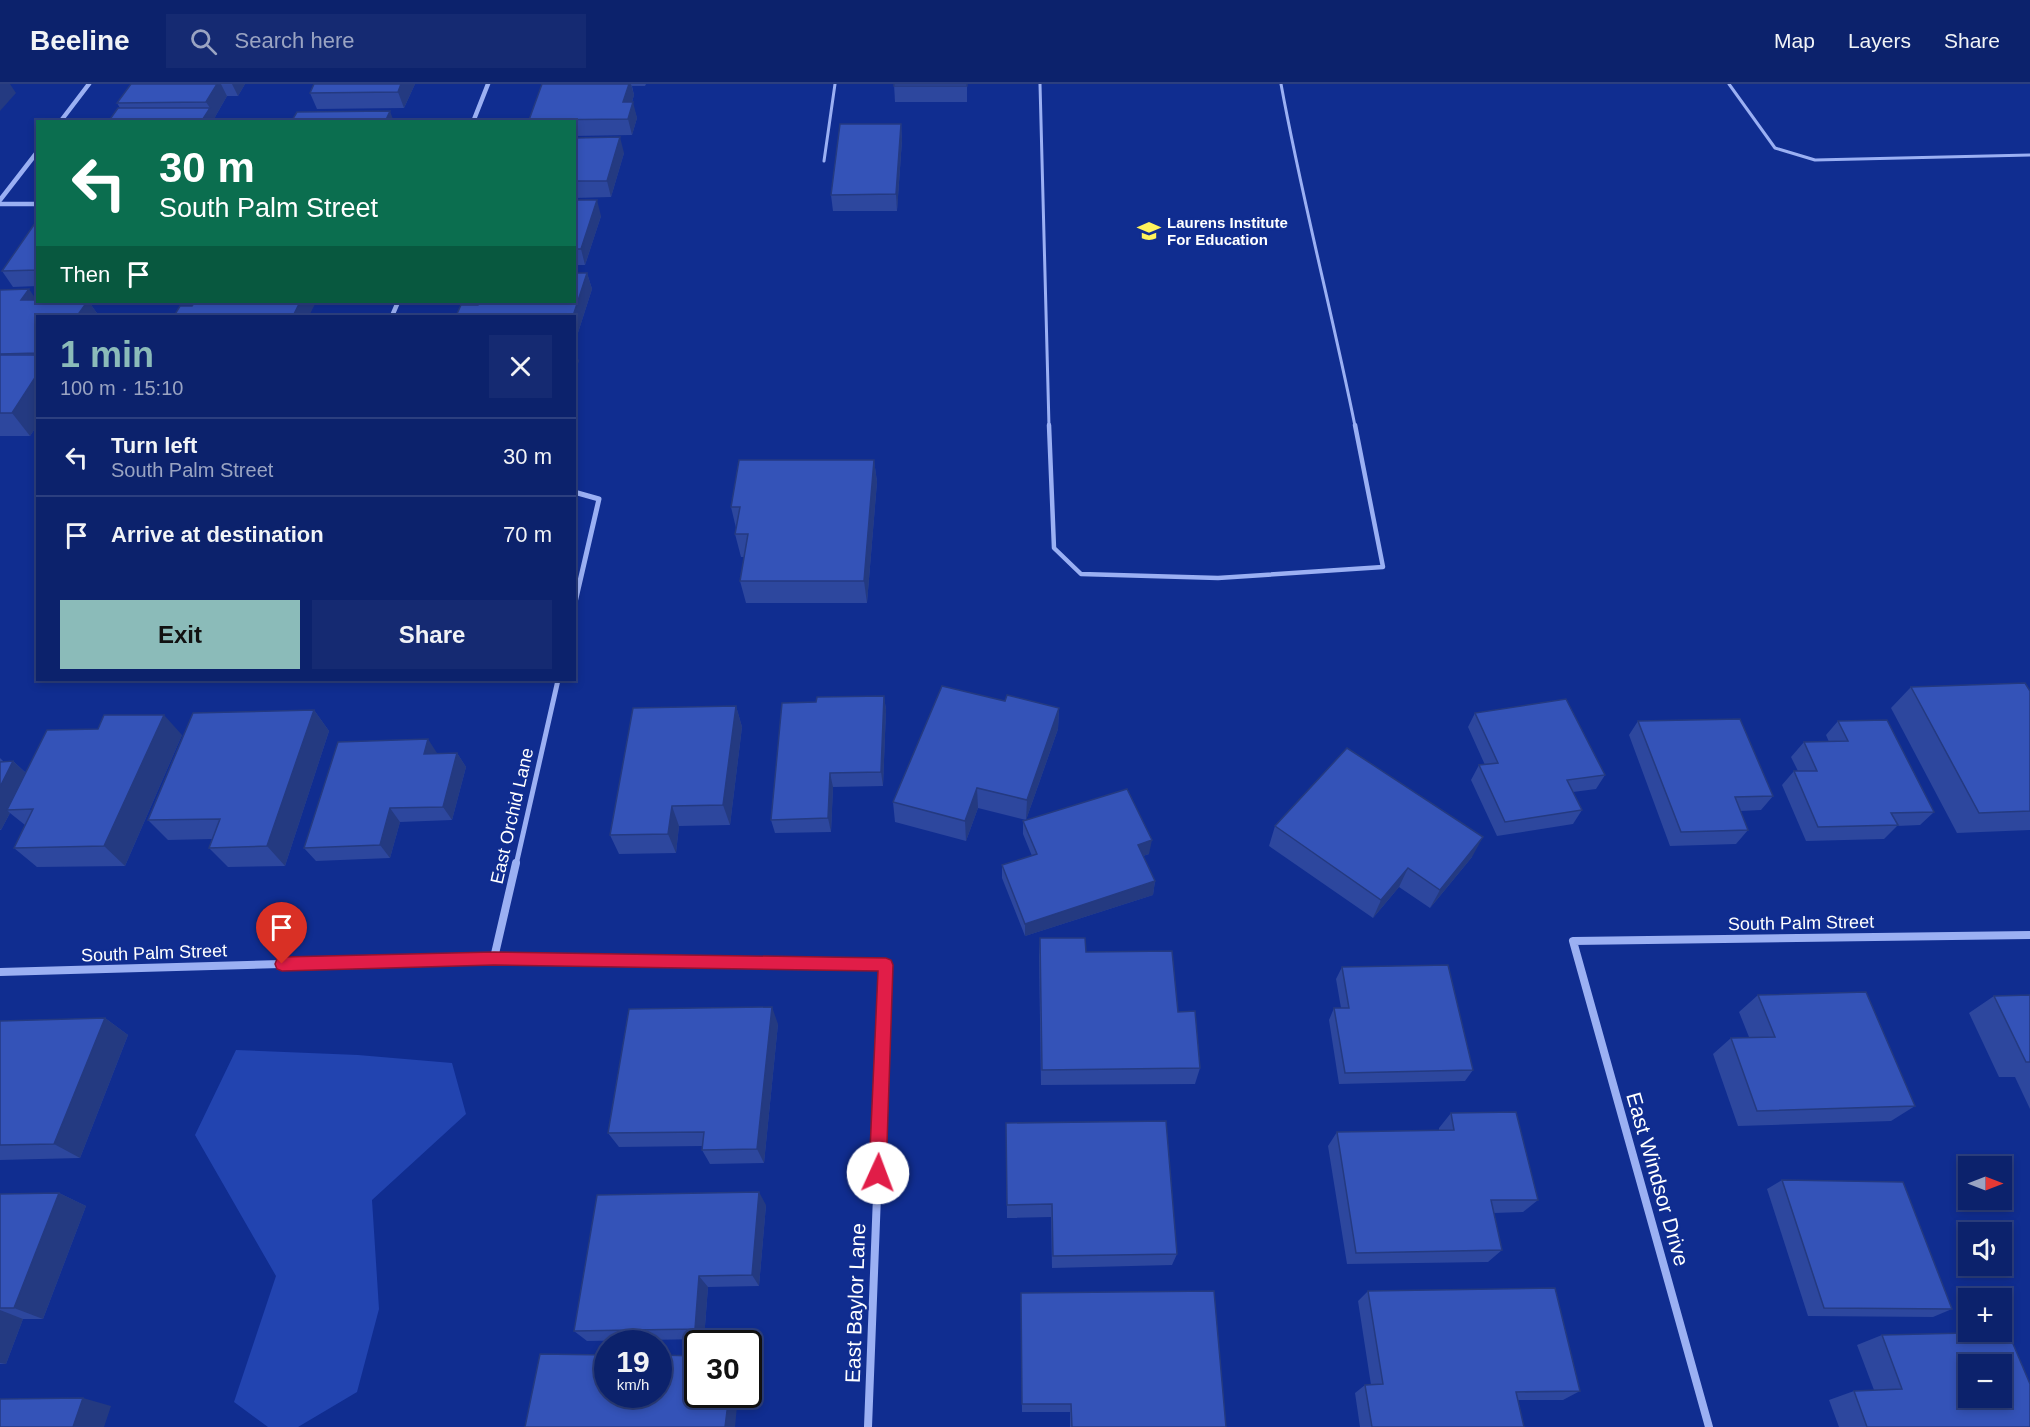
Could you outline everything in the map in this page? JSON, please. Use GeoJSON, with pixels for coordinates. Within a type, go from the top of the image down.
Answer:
{"type":"FeatureCollection","features":[{"type":"Feature","properties":{"kind":"street"},"geometry":{"type":"LineString","coordinates":[[62,120],[89,84]]}},
{"type":"Feature","properties":{"kind":"street"},"geometry":{"type":"LineString","coordinates":[[474,120],[488,84]]}},
{"type":"Feature","properties":{"kind":"street"},"geometry":{"type":"LineString","coordinates":[[0,202],[36,154]]}},
{"type":"Feature","properties":{"kind":"street"},"geometry":{"type":"LineString","coordinates":[[0,202],[36,204]]}},
{"type":"Feature","properties":{"kind":"street"},"geometry":{"type":"LineString","coordinates":[[576,493],[599,499],[576,598]]}},
{"type":"Feature","properties":{"kind":"street","name":"East Orchid Lane"},"geometry":{"type":"LineString","coordinates":[[494,958],[558,681]]}},
{"type":"Feature","properties":{"kind":"street","name":"South Palm Street"},"geometry":{"type":"LineString","coordinates":[[1573,940],[2030,935]]}},
{"type":"Feature","properties":{"kind":"street","name":"East Windsor Drive"},"geometry":{"type":"LineString","coordinates":[[1573,940],[1709,1427]]}},
{"type":"Feature","properties":{"kind":"street","name":"South Palm Street"},"geometry":{"type":"LineString","coordinates":[[0,972],[494,958],[886,965]]}},
{"type":"Feature","properties":{"kind":"street","name":"East Baylor Lane"},"geometry":{"type":"LineString","coordinates":[[868,1427],[886,965]]}},
{"type":"Feature","properties":{"kind":"lane"},"geometry":{"type":"LineString","coordinates":[[824,161],[835,84]]}},
{"type":"Feature","properties":{"kind":"lane"},"geometry":{"type":"LineString","coordinates":[[1041,84],[1047,372],[1054,548],[1081,574],[1218,578],[1383,567],[1336,330],[1291,140],[1281,84]]}},
{"type":"Feature","properties":{"kind":"lane"},"geometry":{"type":"LineString","coordinates":[[1729,84],[1775,148],[1815,160],[2030,155]]}},
{"type":"Feature","properties":{"kind":"shaded area"},"geometry":{"type":"Polygon","coordinates":[[[236,1050],[358,1055],[452,1063],[466,1114],[372,1200],[379,1309],[357,1392],[298,1427],[268,1427],[234,1402],[276,1276],[195,1135],[236,1050]]]}},
{"type":"Feature","properties":{"kind":"building"},"geometry":{"type":"Polygon","coordinates":[[[131,84],[217,84],[206,102],[117,103],[131,84]]]}},
{"type":"Feature","properties":{"kind":"building"},"geometry":{"type":"Polygon","coordinates":[[[314,84],[401,84],[398,92],[310,93],[314,84]]]}},
{"type":"Feature","properties":{"kind":"building"},"geometry":{"type":"Polygon","coordinates":[[[542,84],[629,84],[623,102],[633,102],[628,119],[529,120],[542,84]]]}},
{"type":"Feature","properties":{"kind":"building"},"geometry":{"type":"Polygon","coordinates":[[[894,84],[967,84],[967,86],[894,86],[894,84]]]}},
{"type":"Feature","properties":{"kind":"building"},"geometry":{"type":"Polygon","coordinates":[[[118,108],[210,108],[202,120],[109,120],[118,108]]]}},
{"type":"Feature","properties":{"kind":"building"},"geometry":{"type":"Polygon","coordinates":[[[390,111],[386,120],[292,120],[297,112],[390,111]]]}},
{"type":"Feature","properties":{"kind":"building"},"geometry":{"type":"Polygon","coordinates":[[[840,124],[901,124],[896,194],[831,195],[840,124]]]}},
{"type":"Feature","properties":{"kind":"building"},"geometry":{"type":"Polygon","coordinates":[[[620,137],[607,181],[576,181],[576,138],[620,137]]]}},
{"type":"Feature","properties":{"kind":"building"},"geometry":{"type":"Polygon","coordinates":[[[576,200],[597,200],[581,249],[576,249],[576,200]]]}},
{"type":"Feature","properties":{"kind":"building"},"geometry":{"type":"Polygon","coordinates":[[[36,222],[36,270],[2,271],[36,222]]]}},
{"type":"Feature","properties":{"kind":"building"},"geometry":{"type":"Polygon","coordinates":[[[576,273],[587,273],[573,315],[456,315],[461,305],[478,305],[479,303],[576,303],[576,273]]]}},
{"type":"Feature","properties":{"kind":"building"},"geometry":{"type":"Polygon","coordinates":[[[29,289],[21,300],[36,300],[36,303],[86,303],[78,315],[36,315],[36,353],[0,354],[0,290],[29,289]]]}},
{"type":"Feature","properties":{"kind":"building"},"geometry":{"type":"Polygon","coordinates":[[[194,303],[300,303],[294,315],[175,315],[180,306],[192,306],[194,303]]]}},
{"type":"Feature","properties":{"kind":"building"},"geometry":{"type":"Polygon","coordinates":[[[0,355],[36,355],[36,376],[12,413],[0,413],[0,355]]]}},
{"type":"Feature","properties":{"kind":"building"},"geometry":{"type":"Polygon","coordinates":[[[739,460],[874,460],[864,581],[740,581],[748,534],[735,534],[740,507],[731,507],[739,460]]]}},
{"type":"Feature","properties":{"kind":"building"},"geometry":{"type":"Polygon","coordinates":[[[2025,683],[2030,691],[2030,811],[1979,813],[1911,687],[2025,683]]]}},
{"type":"Feature","properties":{"kind":"building"},"geometry":{"type":"Polygon","coordinates":[[[942,686],[1005,701],[1007,695],[1059,708],[1027,800],[977,788],[965,821],[893,802],[942,686]]]}},
{"type":"Feature","properties":{"kind":"building"},"geometry":{"type":"Polygon","coordinates":[[[884,696],[881,772],[830,773],[828,818],[771,820],[782,703],[816,702],[817,697],[884,696]]]}},
{"type":"Feature","properties":{"kind":"building"},"geometry":{"type":"Polygon","coordinates":[[[1566,699],[1605,775],[1567,780],[1582,810],[1505,822],[1479,765],[1498,763],[1475,713],[1566,699]]]}},
{"type":"Feature","properties":{"kind":"building"},"geometry":{"type":"Polygon","coordinates":[[[736,706],[723,805],[672,806],[668,834],[610,835],[633,708],[736,706]]]}},
{"type":"Feature","properties":{"kind":"building"},"geometry":{"type":"Polygon","coordinates":[[[314,710],[267,846],[209,848],[220,819],[148,820],[193,713],[314,710]]]}},
{"type":"Feature","properties":{"kind":"building"},"geometry":{"type":"Polygon","coordinates":[[[104,715],[164,715],[104,846],[14,848],[33,809],[7,810],[47,730],[98,729],[104,715]]]}},
{"type":"Feature","properties":{"kind":"building"},"geometry":{"type":"Polygon","coordinates":[[[1740,719],[1773,796],[1735,797],[1748,830],[1681,832],[1638,721],[1740,719]]]}},
{"type":"Feature","properties":{"kind":"building"},"geometry":{"type":"Polygon","coordinates":[[[1887,720],[1934,812],[1891,813],[1898,825],[1818,827],[1794,771],[1817,771],[1804,742],[1848,741],[1838,721],[1887,720]]]}},
{"type":"Feature","properties":{"kind":"building"},"geometry":{"type":"Polygon","coordinates":[[[428,739],[424,754],[457,753],[443,807],[390,808],[380,845],[304,848],[338,742],[428,739]]]}},
{"type":"Feature","properties":{"kind":"building"},"geometry":{"type":"Polygon","coordinates":[[[1347,748],[1483,837],[1440,890],[1408,868],[1381,900],[1275,826],[1347,748]]]}},
{"type":"Feature","properties":{"kind":"building"},"geometry":{"type":"Polygon","coordinates":[[[13,761],[0,787],[0,762],[13,761]]]}},
{"type":"Feature","properties":{"kind":"building"},"geometry":{"type":"Polygon","coordinates":[[[1127,789],[1152,840],[1138,845],[1155,881],[1025,924],[1002,865],[1037,854],[1023,821],[1127,789]]]}},
{"type":"Feature","properties":{"kind":"building"},"geometry":{"type":"Polygon","coordinates":[[[1040,938],[1085,938],[1086,952],[1172,951],[1178,1012],[1195,1011],[1200,1068],[1042,1070],[1040,938]]]}},
{"type":"Feature","properties":{"kind":"building"},"geometry":{"type":"Polygon","coordinates":[[[1448,965],[1473,1070],[1345,1073],[1334,1008],[1349,1008],[1342,967],[1448,965]]]}},
{"type":"Feature","properties":{"kind":"building"},"geometry":{"type":"Polygon","coordinates":[[[1866,992],[1915,1106],[1757,1111],[1731,1038],[1775,1037],[1758,995],[1866,992]]]}},
{"type":"Feature","properties":{"kind":"building"},"geometry":{"type":"Polygon","coordinates":[[[2030,995],[2030,1062],[2026,1062],[1994,996],[2030,995]]]}},
{"type":"Feature","properties":{"kind":"building"},"geometry":{"type":"Polygon","coordinates":[[[772,1007],[757,1149],[702,1150],[704,1132],[608,1133],[629,1009],[772,1007]]]}},
{"type":"Feature","properties":{"kind":"building"},"geometry":{"type":"Polygon","coordinates":[[[105,1018],[54,1144],[0,1145],[0,1021],[105,1018]]]}},
{"type":"Feature","properties":{"kind":"building"},"geometry":{"type":"Polygon","coordinates":[[[1516,1112],[1538,1200],[1491,1200],[1502,1250],[1356,1253],[1337,1132],[1454,1130],[1451,1113],[1516,1112]]]}},
{"type":"Feature","properties":{"kind":"building"},"geometry":{"type":"Polygon","coordinates":[[[1166,1121],[1177,1254],[1053,1256],[1052,1204],[1007,1205],[1006,1123],[1166,1121]]]}},
{"type":"Feature","properties":{"kind":"building"},"geometry":{"type":"Polygon","coordinates":[[[1782,1180],[1903,1182],[1952,1309],[1824,1308],[1782,1180]]]}},
{"type":"Feature","properties":{"kind":"building"},"geometry":{"type":"Polygon","coordinates":[[[759,1192],[752,1275],[699,1276],[695,1329],[574,1331],[597,1195],[759,1192]]]}},
{"type":"Feature","properties":{"kind":"building"},"geometry":{"type":"Polygon","coordinates":[[[59,1193],[14,1308],[0,1308],[0,1194],[59,1193]]]}},
{"type":"Feature","properties":{"kind":"building"},"geometry":{"type":"Polygon","coordinates":[[[1555,1288],[1580,1391],[1516,1392],[1524,1427],[1372,1427],[1365,1385],[1383,1384],[1368,1291],[1555,1288]]]}},
{"type":"Feature","properties":{"kind":"building"},"geometry":{"type":"Polygon","coordinates":[[[1214,1291],[1226,1427],[1072,1427],[1071,1404],[1022,1404],[1021,1293],[1214,1291]]]}},
{"type":"Feature","properties":{"kind":"building"},"geometry":{"type":"Polygon","coordinates":[[[1958,1333],[1958,1342],[2012,1341],[2030,1384],[2030,1427],[1867,1427],[1854,1391],[1902,1389],[1882,1335],[1958,1333]]]}},
{"type":"Feature","properties":{"kind":"building"},"geometry":{"type":"Polygon","coordinates":[[[540,1354],[594,1355],[594,1408],[672,1408],[672,1355],[684,1356],[684,1408],[727,1408],[725,1427],[525,1427],[540,1354]]]}},
{"type":"Feature","properties":{"kind":"building"},"geometry":{"type":"Polygon","coordinates":[[[83,1398],[73,1427],[0,1427],[0,1399],[83,1398]]]}},
{"type":"Feature","properties":{"kind":"place","name":"Laurens Institute For Education"},"geometry":{"type":"Point","coordinates":[1149,231]}},
{"type":"Feature","properties":{"kind":"route"},"geometry":{"type":"LineString","coordinates":[[282,964],[494,958],[886,965],[878,1173]]}}]}
